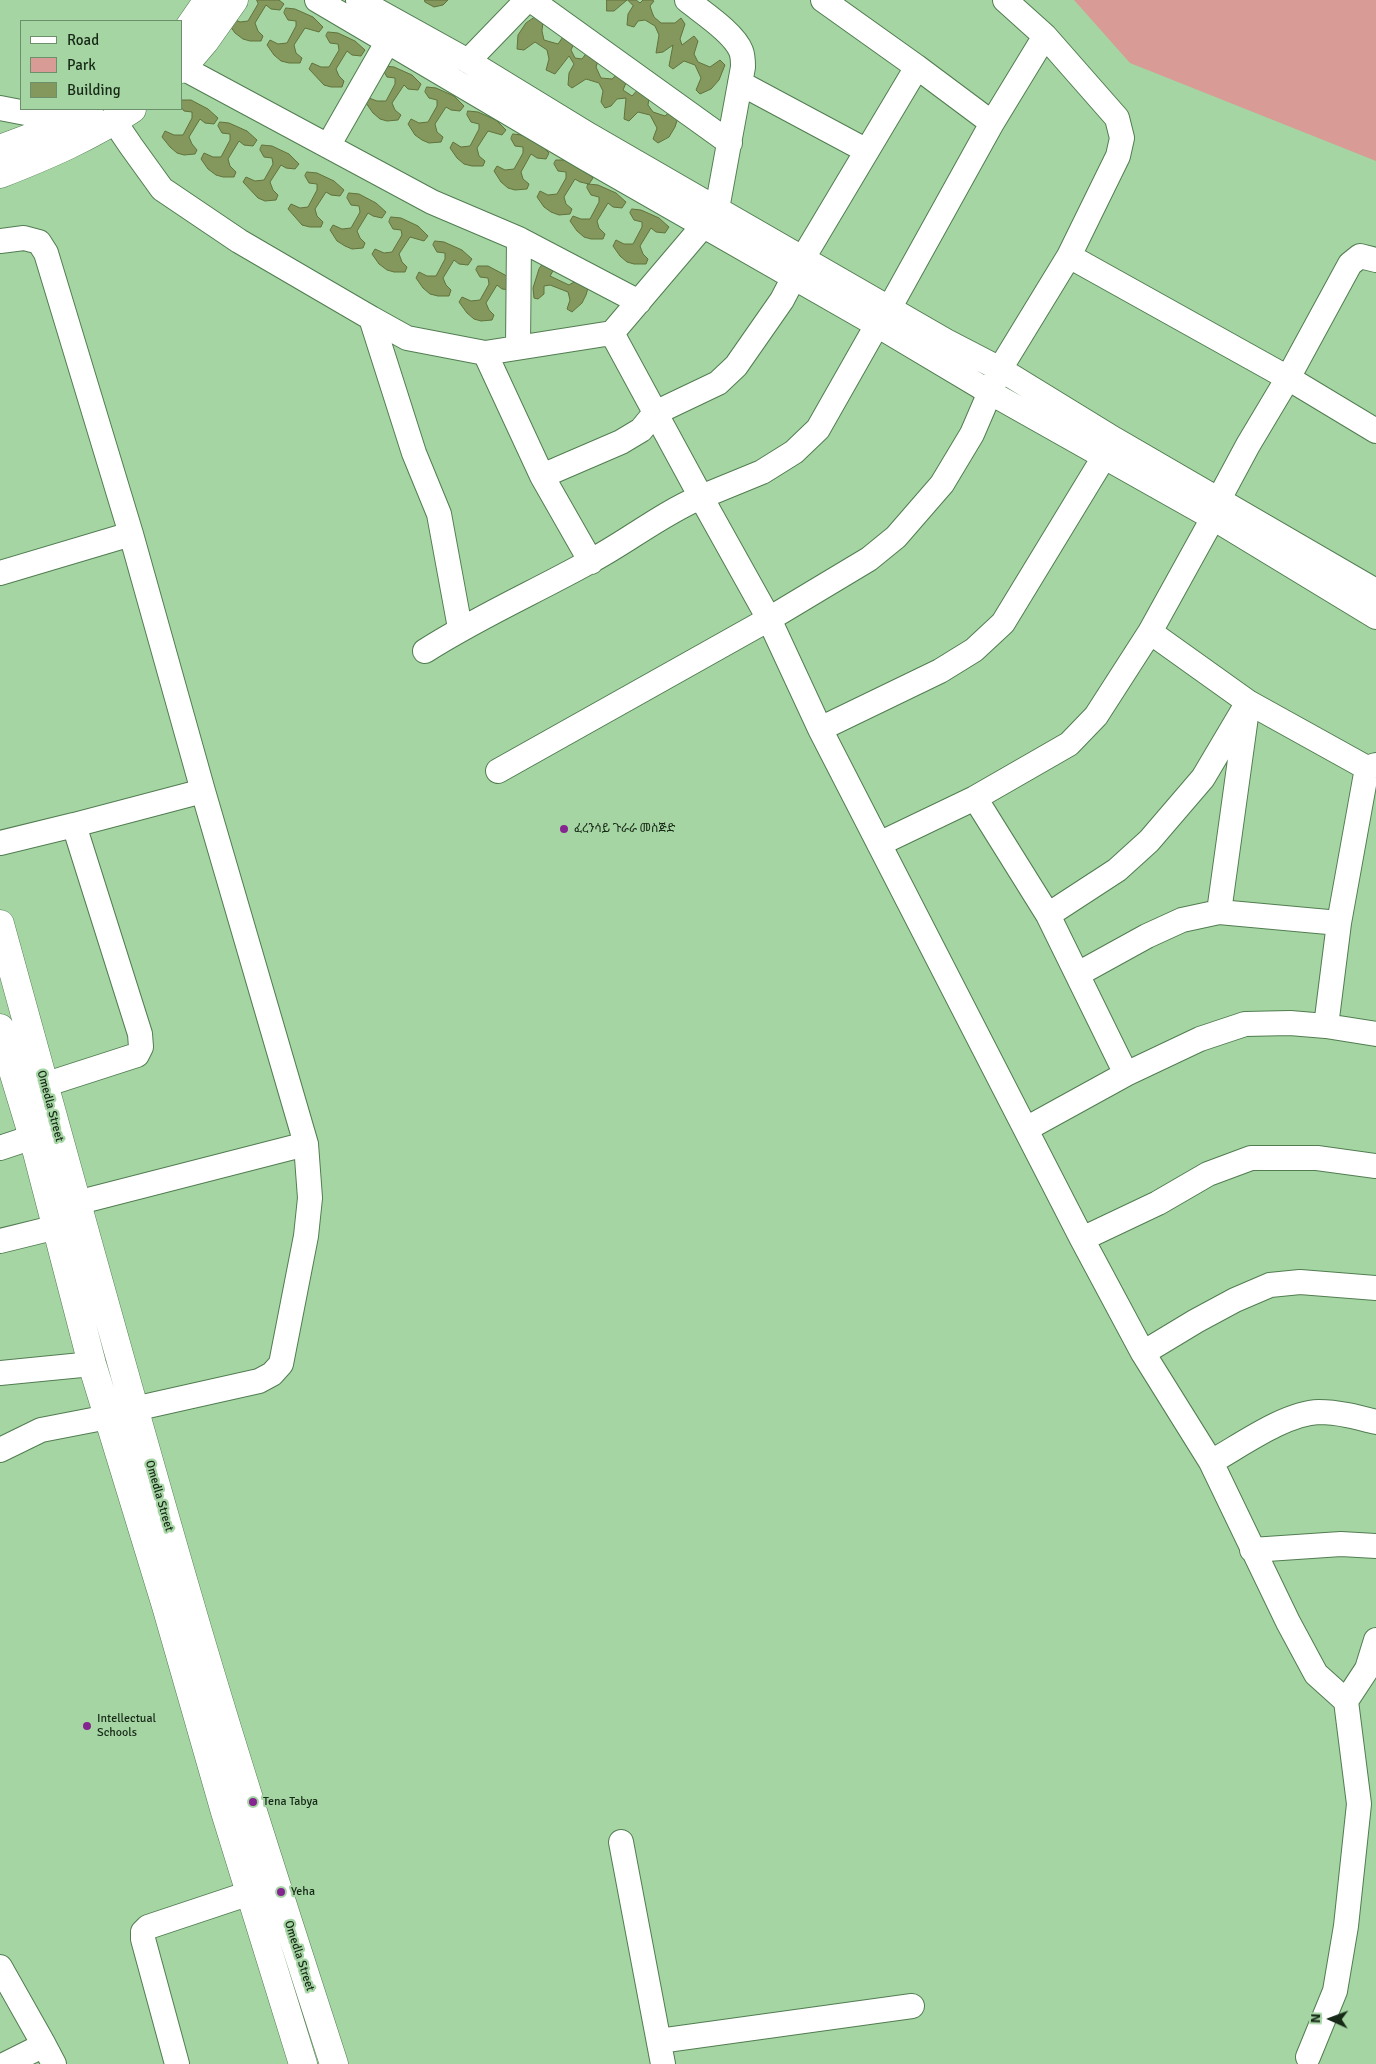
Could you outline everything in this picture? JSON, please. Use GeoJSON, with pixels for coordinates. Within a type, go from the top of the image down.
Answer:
{"type":"FeatureCollection","features":[{"type":"Feature","properties":{"kind":"main road"},"geometry":{"type":"LineString","coordinates":[[182,38],[208,0]]}},
{"type":"Feature","properties":{"kind":"main road"},"geometry":{"type":"LineString","coordinates":[[182,69],[234,0]]}},
{"type":"Feature","properties":{"kind":"main road"},"geometry":{"type":"LineString","coordinates":[[0,149],[29,138],[82,113]]}},
{"type":"Feature","properties":{"kind":"main road"},"geometry":{"type":"LineString","coordinates":[[0,174],[54,152],[123,115]]}},
{"type":"Feature","properties":{"kind":"main road","name":"Omedla Street"},"geometry":{"type":"LineString","coordinates":[[0,924],[76,1203],[188,1599],[250,1803],[334,2064]]}},
{"type":"Feature","properties":{"kind":"main road","name":"Omedla Street"},"geometry":{"type":"LineString","coordinates":[[1,1035],[33,1137],[92,1364],[166,1606],[225,1812],[303,2064]]}},
{"type":"Feature","properties":{"kind":"main road"},"geometry":{"type":"LineString","coordinates":[[225,1812],[250,1803]]}},
{"type":"Feature","properties":{"kind":"street"},"geometry":{"type":"LineString","coordinates":[[316,0],[883,316],[1000,369],[1114,439],[1376,617]]}},
{"type":"Feature","properties":{"kind":"street"},"geometry":{"type":"LineString","coordinates":[[358,0],[468,61],[589,135],[710,218]]}},
{"type":"Feature","properties":{"kind":"street"},"geometry":{"type":"LineString","coordinates":[[468,61],[529,0],[730,143]]}},
{"type":"Feature","properties":{"kind":"street"},"geometry":{"type":"LineString","coordinates":[[123,115],[130,146],[162,189],[239,241],[408,338],[485,353],[612,333],[710,218],[730,143],[743,67],[742,53],[737,44],[687,0]]}},
{"type":"Feature","properties":{"kind":"street"},"geometry":{"type":"LineString","coordinates":[[822,0],[992,122]]}},
{"type":"Feature","properties":{"kind":"street"},"geometry":{"type":"LineString","coordinates":[[498,771],[769,620],[869,559],[896,537],[942,484],[972,434],[1000,369],[1069,256],[1118,156],[1122,138],[1117,118],[1045,36],[1005,0]]}},
{"type":"Feature","properties":{"kind":"street"},"geometry":{"type":"LineString","coordinates":[[425,651],[460,628],[591,562],[675,508],[762,472],[794,452],[818,429],[992,122],[1045,36]]}},
{"type":"Feature","properties":{"kind":"street"},"geometry":{"type":"LineString","coordinates":[[328,146],[388,41]]}},
{"type":"Feature","properties":{"kind":"street"},"geometry":{"type":"LineString","coordinates":[[542,476],[620,442],[641,430],[655,413],[718,383],[736,366],[782,300],[798,268],[917,67]]}},
{"type":"Feature","properties":{"kind":"street"},"geometry":{"type":"LineString","coordinates":[[182,69],[432,202],[519,240],[638,302]]}},
{"type":"Feature","properties":{"kind":"street"},"geometry":{"type":"LineString","coordinates":[[740,83],[867,151]]}},
{"type":"Feature","properties":{"kind":"street"},"geometry":{"type":"LineString","coordinates":[[0,108],[30,114],[82,113]]}},
{"type":"Feature","properties":{"kind":"street"},"geometry":{"type":"LineString","coordinates":[[0,241],[24,238],[39,242],[46,253],[131,534],[203,791],[306,1144],[310,1198],[306,1236],[282,1364],[272,1374],[259,1381],[134,1409]]}},
{"type":"Feature","properties":{"kind":"street"},"geometry":{"type":"LineString","coordinates":[[518,347],[519,240]]}},
{"type":"Feature","properties":{"kind":"street"},"geometry":{"type":"LineString","coordinates":[[1069,256],[1288,378],[1376,431]]}},
{"type":"Feature","properties":{"kind":"street"},"geometry":{"type":"LineString","coordinates":[[879,844],[975,798],[1069,744],[1096,716],[1150,632],[1248,445],[1288,378],[1350,264],[1360,256],[1376,260]]}},
{"type":"Feature","properties":{"kind":"street"},"geometry":{"type":"LineString","coordinates":[[883,316],[991,393],[1104,458],[1216,509],[1376,590]]}},
{"type":"Feature","properties":{"kind":"street"},"geometry":{"type":"LineString","coordinates":[[371,318],[414,453],[439,514],[460,628]]}},
{"type":"Feature","properties":{"kind":"street"},"geometry":{"type":"LineString","coordinates":[[612,333],[769,620],[820,729],[1082,1240],[1144,1354],[1211,1462],[1252,1550],[1316,1674],[1346,1701]]}},
{"type":"Feature","properties":{"kind":"street"},"geometry":{"type":"LineString","coordinates":[[485,353],[542,476],[591,562]]}},
{"type":"Feature","properties":{"kind":"street"},"geometry":{"type":"LineString","coordinates":[[820,729],[940,671],[974,650],[1003,623],[1104,458]]}},
{"type":"Feature","properties":{"kind":"street"},"geometry":{"type":"LineString","coordinates":[[0,573],[131,534]]}},
{"type":"Feature","properties":{"kind":"street"},"geometry":{"type":"LineString","coordinates":[[1150,632],[1248,702],[1372,766],[1339,923],[1326,1026]]}},
{"type":"Feature","properties":{"kind":"street"},"geometry":{"type":"LineString","coordinates":[[1219,912],[1248,702]]}},
{"type":"Feature","properties":{"kind":"street"},"geometry":{"type":"LineString","coordinates":[[1048,915],[1117,870],[1149,841],[1203,778],[1248,702]]}},
{"type":"Feature","properties":{"kind":"street"},"geometry":{"type":"LineString","coordinates":[[0,843],[203,791]]}},
{"type":"Feature","properties":{"kind":"street"},"geometry":{"type":"LineString","coordinates":[[975,798],[1048,915],[1126,1074]]}},
{"type":"Feature","properties":{"kind":"street"},"geometry":{"type":"LineString","coordinates":[[44,1085],[137,1055],[141,1047],[140,1034],[74,825]]}},
{"type":"Feature","properties":{"kind":"street"},"geometry":{"type":"LineString","coordinates":[[1078,974],[1147,936],[1182,920],[1219,912],[1339,923]]}},
{"type":"Feature","properties":{"kind":"street"},"geometry":{"type":"LineString","coordinates":[[1026,1129],[1126,1074],[1200,1039],[1246,1024],[1290,1022],[1376,1034]]}},
{"type":"Feature","properties":{"kind":"street"},"geometry":{"type":"LineString","coordinates":[[0,1148],[33,1137]]}},
{"type":"Feature","properties":{"kind":"street"},"geometry":{"type":"LineString","coordinates":[[76,1203],[306,1144]]}},
{"type":"Feature","properties":{"kind":"street"},"geometry":{"type":"LineString","coordinates":[[1082,1240],[1158,1203],[1208,1174],[1252,1158],[1317,1158],[1376,1166]]}},
{"type":"Feature","properties":{"kind":"street"},"geometry":{"type":"LineString","coordinates":[[0,1242],[57,1227]]}},
{"type":"Feature","properties":{"kind":"street"},"geometry":{"type":"LineString","coordinates":[[1144,1354],[1196,1321],[1270,1284],[1300,1282],[1376,1288]]}},
{"type":"Feature","properties":{"kind":"street"},"geometry":{"type":"LineString","coordinates":[[0,1373],[92,1364]]}},
{"type":"Feature","properties":{"kind":"street"},"geometry":{"type":"LineString","coordinates":[[1211,1462],[1297,1416],[1319,1412],[1346,1415],[1376,1422]]}},
{"type":"Feature","properties":{"kind":"street"},"geometry":{"type":"LineString","coordinates":[[0,1450],[41,1430],[108,1417]]}},
{"type":"Feature","properties":{"kind":"street"},"geometry":{"type":"LineString","coordinates":[[1252,1550],[1332,1545],[1376,1546]]}},
{"type":"Feature","properties":{"kind":"street"},"geometry":{"type":"LineString","coordinates":[[1308,2057],[1336,1991],[1346,1926],[1359,1804],[1346,1701],[1367,1669],[1376,1640]]}},
{"type":"Feature","properties":{"kind":"street"},"geometry":{"type":"LineString","coordinates":[[621,1842],[661,2053],[912,2006]]}},
{"type":"Feature","properties":{"kind":"street"},"geometry":{"type":"LineString","coordinates":[[177,2064],[143,1939],[144,1932],[148,1927],[250,1893]]}},
{"type":"Feature","properties":{"kind":"street"},"geometry":{"type":"LineString","coordinates":[[0,1967],[49,2055],[6,2064]]}},
{"type":"Feature","properties":{"kind":"green space"},"geometry":{"type":"Polygon","coordinates":[[[1074,0],[1376,0],[1376,161],[1130,63],[1074,0]]]}},
{"type":"Feature","properties":{"kind":"building"},"geometry":{"type":"Polygon","coordinates":[[[257,0],[279,0],[284,4],[280,10],[271,9],[266,5],[255,23],[258,31],[263,36],[261,41],[250,41],[243,39],[235,33],[228,23],[231,18],[240,22],[248,21],[258,4],[257,0]]]}},
{"type":"Feature","properties":{"kind":"building"},"geometry":{"type":"Polygon","coordinates":[[[425,0],[448,0],[443,5],[434,7],[425,2],[425,0]]]}},
{"type":"Feature","properties":{"kind":"building"},"geometry":{"type":"Polygon","coordinates":[[[607,0],[627,0],[614,11],[607,11],[607,0]]]}},
{"type":"Feature","properties":{"kind":"building"},"geometry":{"type":"Polygon","coordinates":[[[628,0],[636,0],[640,3],[643,0],[654,1],[650,6],[654,17],[661,23],[675,23],[681,18],[685,24],[680,39],[682,45],[694,36],[698,41],[694,54],[698,62],[710,67],[720,60],[725,65],[719,80],[711,89],[700,94],[696,90],[701,78],[695,65],[684,61],[673,69],[669,66],[673,45],[663,52],[656,53],[659,35],[655,26],[645,20],[638,21],[634,27],[627,25],[628,14],[633,6],[628,0]]]}},
{"type":"Feature","properties":{"kind":"building"},"geometry":{"type":"Polygon","coordinates":[[[286,8],[295,9],[313,17],[323,27],[319,32],[305,28],[294,45],[296,53],[302,58],[300,63],[281,61],[267,45],[270,40],[278,44],[287,43],[296,26],[296,21],[288,20],[284,13],[286,8]]]}},
{"type":"Feature","properties":{"kind":"building"},"geometry":{"type":"Polygon","coordinates":[[[537,16],[543,21],[542,31],[544,40],[558,44],[565,34],[575,41],[571,50],[575,58],[582,59],[588,51],[599,58],[596,67],[601,78],[612,79],[621,71],[629,76],[623,90],[632,96],[642,85],[650,91],[648,105],[653,112],[665,116],[674,108],[680,111],[675,127],[669,137],[658,143],[653,139],[657,128],[650,115],[638,112],[629,121],[624,119],[626,98],[617,99],[611,106],[605,108],[601,102],[603,91],[599,83],[586,79],[572,88],[568,85],[569,73],[574,64],[569,56],[555,74],[546,70],[549,59],[547,50],[535,42],[524,50],[517,49],[518,35],[526,23],[537,16]]]}},
{"type":"Feature","properties":{"kind":"building"},"geometry":{"type":"Polygon","coordinates":[[[328,32],[338,33],[355,41],[365,50],[361,56],[352,55],[347,51],[336,69],[344,81],[342,87],[324,85],[309,69],[312,63],[321,67],[329,67],[339,50],[338,44],[330,43],[326,36],[328,32]]]}},
{"type":"Feature","properties":{"kind":"building"},"geometry":{"type":"Polygon","coordinates":[[[384,66],[394,67],[412,75],[421,84],[418,90],[408,89],[404,85],[392,103],[395,110],[401,115],[398,120],[387,121],[380,119],[366,103],[369,98],[377,101],[386,101],[395,84],[395,78],[387,77],[383,70],[384,66]]]}},
{"type":"Feature","properties":{"kind":"building"},"geometry":{"type":"Polygon","coordinates":[[[427,87],[436,88],[454,96],[464,106],[460,111],[451,110],[446,107],[435,124],[437,132],[443,137],[441,142],[429,143],[422,140],[415,135],[408,124],[411,119],[419,123],[428,122],[437,106],[437,100],[429,98],[425,92],[427,87]]]}},
{"type":"Feature","properties":{"kind":"building"},"geometry":{"type":"Polygon","coordinates":[[[182,100],[191,100],[208,109],[218,118],[214,124],[205,123],[200,119],[189,137],[197,150],[195,154],[184,155],[177,153],[162,137],[165,131],[174,135],[183,135],[192,118],[192,112],[184,111],[182,100]]]}},
{"type":"Feature","properties":{"kind":"building"},"geometry":{"type":"Polygon","coordinates":[[[468,111],[478,112],[496,120],[506,130],[502,135],[488,131],[477,148],[479,156],[485,161],[483,166],[464,164],[450,148],[453,142],[461,147],[470,146],[479,129],[479,124],[471,122],[467,115],[468,111]]]}},
{"type":"Feature","properties":{"kind":"building"},"geometry":{"type":"Polygon","coordinates":[[[220,122],[229,123],[247,131],[257,140],[253,146],[244,145],[239,141],[228,159],[230,166],[236,172],[234,177],[216,175],[208,169],[201,159],[204,153],[213,157],[221,157],[230,140],[230,134],[222,133],[218,126],[220,122]]]}},
{"type":"Feature","properties":{"kind":"building"},"geometry":{"type":"Polygon","coordinates":[[[513,134],[522,135],[540,144],[549,153],[546,159],[537,158],[531,154],[521,172],[523,179],[529,184],[527,189],[515,190],[508,188],[501,182],[494,171],[497,166],[505,170],[514,169],[523,153],[523,147],[515,146],[511,139],[513,134]]]}},
{"type":"Feature","properties":{"kind":"building"},"geometry":{"type":"Polygon","coordinates":[[[262,145],[272,146],[289,154],[299,164],[295,169],[286,168],[281,165],[270,182],[273,190],[278,195],[276,200],[265,201],[258,198],[243,182],[246,177],[255,181],[264,180],[273,164],[272,158],[264,157],[260,150],[262,145]]]}},
{"type":"Feature","properties":{"kind":"building"},"geometry":{"type":"Polygon","coordinates":[[[556,160],[565,160],[583,169],[593,178],[589,184],[575,179],[564,197],[566,204],[572,209],[570,214],[559,215],[551,212],[544,207],[537,197],[540,191],[548,195],[557,194],[566,178],[566,172],[558,171],[554,164],[556,160]]]}},
{"type":"Feature","properties":{"kind":"building"},"geometry":{"type":"Polygon","coordinates":[[[307,172],[317,173],[334,181],[344,190],[340,196],[331,195],[326,192],[315,209],[317,216],[323,222],[321,227],[302,225],[288,209],[291,204],[300,208],[308,207],[317,190],[317,184],[309,183],[305,176],[307,172]]]}},
{"type":"Feature","properties":{"kind":"building"},"geometry":{"type":"Polygon","coordinates":[[[588,184],[598,185],[616,193],[626,202],[622,208],[613,207],[608,203],[597,221],[599,228],[605,234],[603,239],[584,237],[570,221],[573,216],[581,219],[590,219],[599,202],[599,197],[591,195],[587,188],[588,184]]]}},
{"type":"Feature","properties":{"kind":"building"},"geometry":{"type":"Polygon","coordinates":[[[349,193],[359,194],[376,203],[386,212],[382,218],[368,213],[357,231],[365,243],[363,248],[352,249],[345,246],[337,241],[330,230],[333,225],[342,229],[351,228],[360,212],[359,206],[351,205],[347,198],[349,193]]]}},
{"type":"Feature","properties":{"kind":"building"},"geometry":{"type":"Polygon","coordinates":[[[632,209],[641,210],[659,218],[669,227],[665,233],[656,232],[651,228],[640,246],[643,254],[648,259],[646,264],[627,262],[613,246],[616,240],[624,244],[633,244],[642,227],[642,222],[634,220],[630,213],[632,209]]]}},
{"type":"Feature","properties":{"kind":"building"},"geometry":{"type":"Polygon","coordinates":[[[391,217],[401,218],[418,226],[428,236],[424,241],[410,237],[399,254],[402,262],[407,267],[405,272],[387,270],[379,264],[372,254],[375,249],[384,253],[392,252],[402,235],[401,230],[393,229],[389,222],[391,217]]]}},
{"type":"Feature","properties":{"kind":"building"},"geometry":{"type":"Polygon","coordinates":[[[435,241],[444,242],[462,250],[472,259],[468,265],[459,264],[454,260],[443,278],[451,290],[449,296],[430,294],[416,278],[419,272],[427,276],[436,276],[445,259],[445,253],[437,252],[433,245],[435,241]]]}},
{"type":"Feature","properties":{"kind":"building"},"geometry":{"type":"Polygon","coordinates":[[[547,258],[553,261],[553,271],[550,276],[569,285],[576,281],[588,288],[582,303],[572,312],[567,309],[570,300],[568,292],[550,285],[544,286],[544,294],[538,299],[534,298],[533,288],[539,269],[547,258]]]}},
{"type":"Feature","properties":{"kind":"building"},"geometry":{"type":"Polygon","coordinates":[[[478,266],[488,266],[505,275],[515,284],[511,290],[502,289],[497,285],[486,303],[494,315],[492,320],[481,321],[474,319],[459,302],[462,297],[471,301],[480,300],[489,284],[488,278],[480,277],[476,270],[478,266]]]}},
{"type":"Feature","properties":{"kind":"place","name":"ፈረንሳይ ጉራራ መስጅድ"},"geometry":{"type":"Point","coordinates":[564,829]}},
{"type":"Feature","properties":{"kind":"place","name":"Intellectual Schools"},"geometry":{"type":"Point","coordinates":[87,1726]}},
{"type":"Feature","properties":{"kind":"place","name":"Tena Tabya"},"geometry":{"type":"Point","coordinates":[253,1802]}},
{"type":"Feature","properties":{"kind":"place","name":"Yeha"},"geometry":{"type":"Point","coordinates":[281,1892]}}]}
